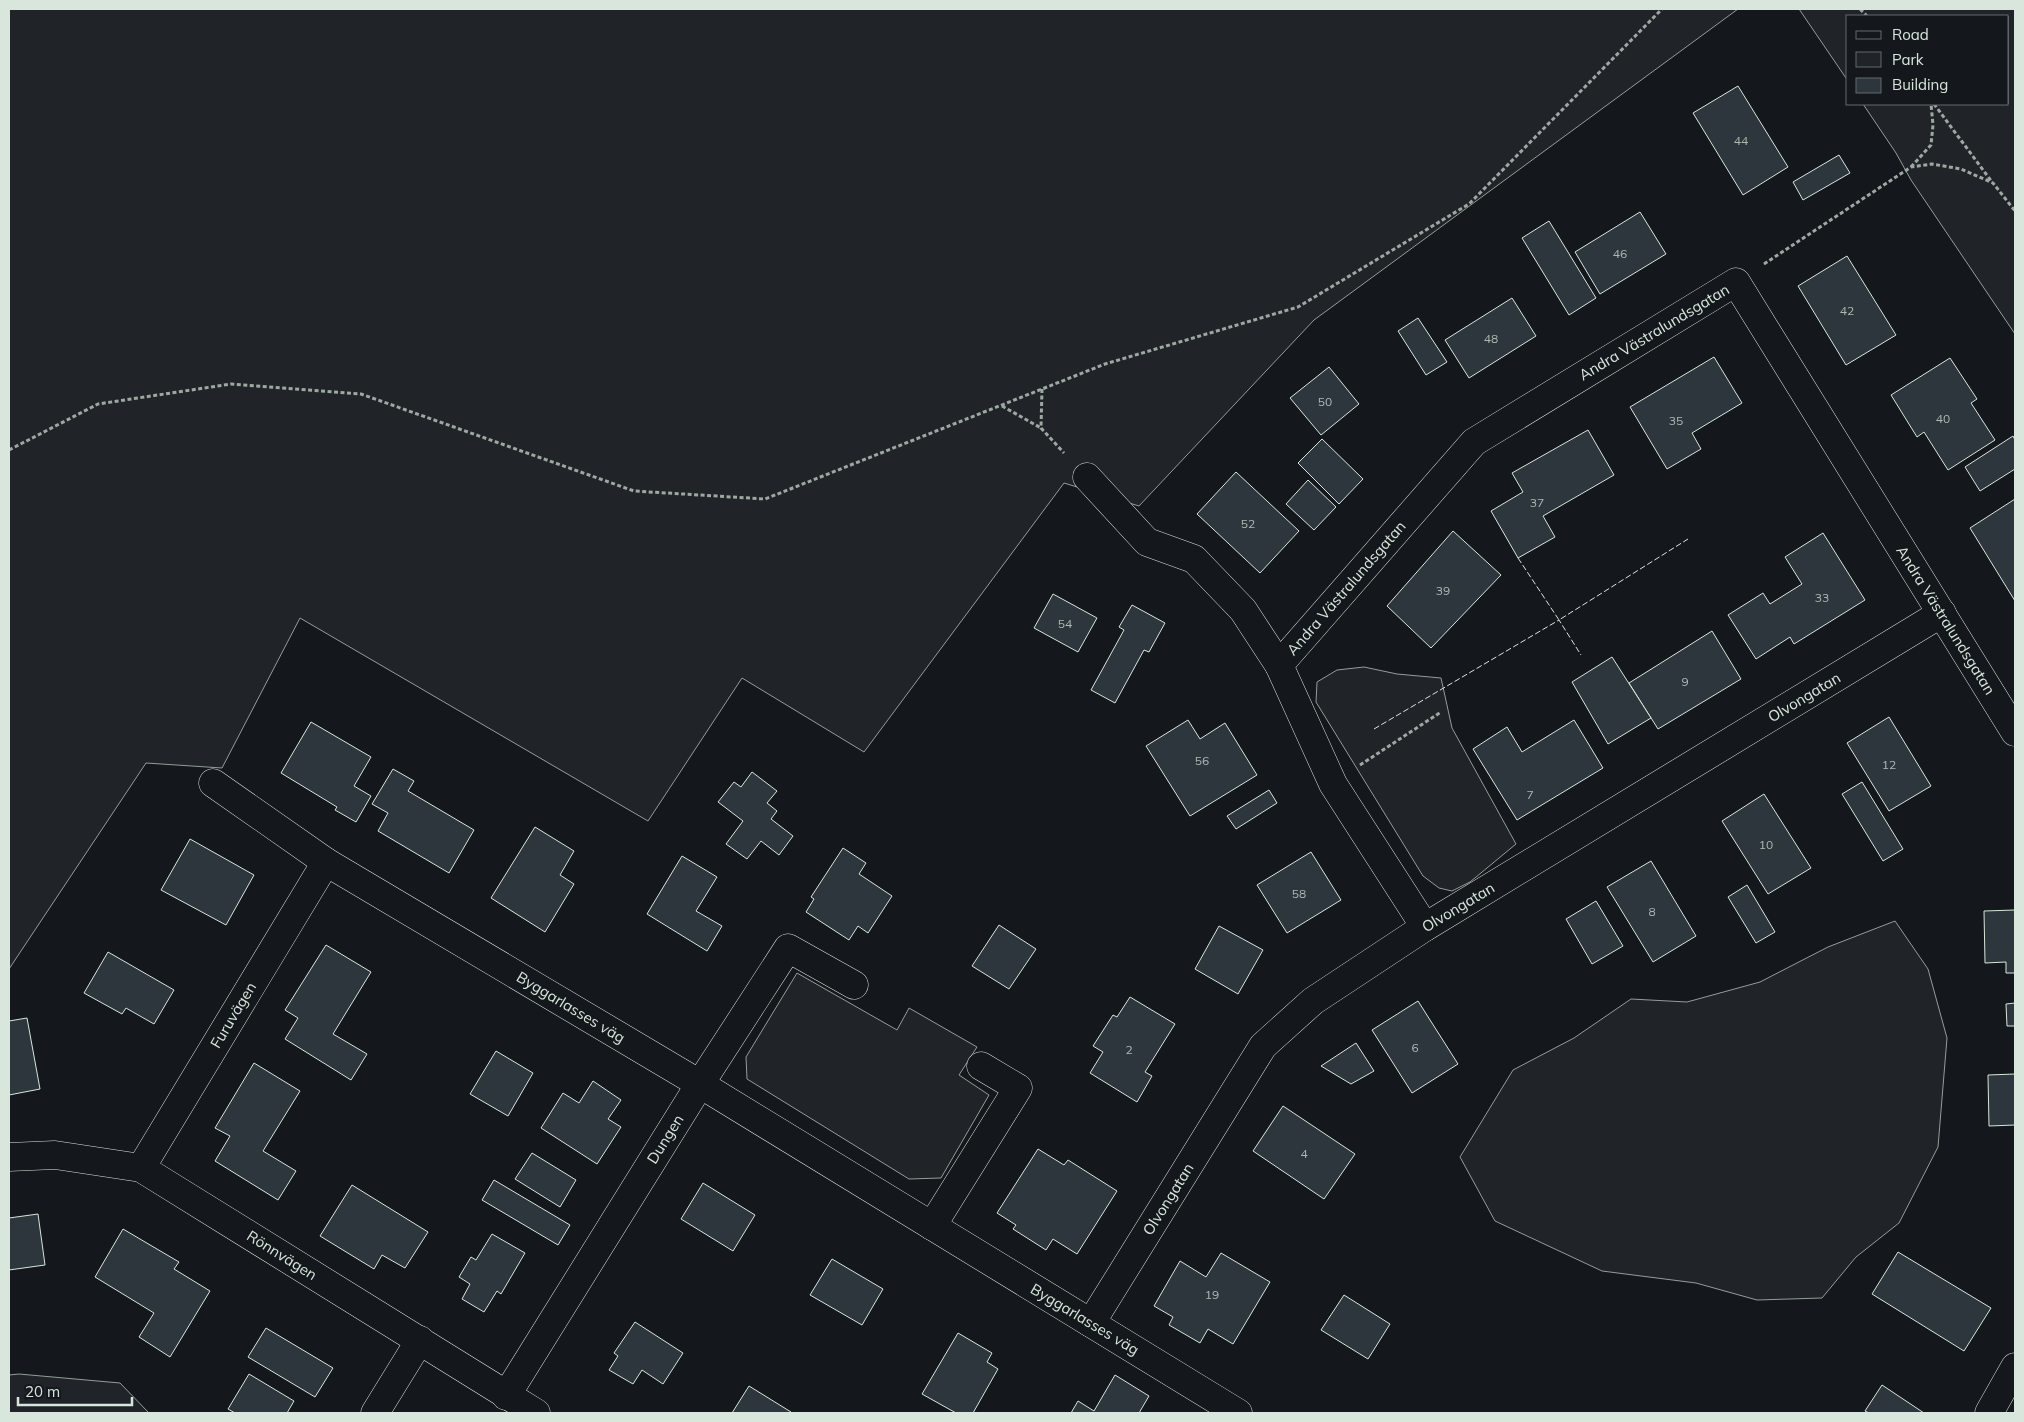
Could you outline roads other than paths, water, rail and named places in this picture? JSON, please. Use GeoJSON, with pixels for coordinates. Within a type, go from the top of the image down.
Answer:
{"type":"FeatureCollection","features":[{"type":"Feature","properties":{"kind":"street","name":"Andra Västralundsgatan"},"geometry":{"type":"LineString","coordinates":[[1279,665],[1474,442],[1736,282],[2015,732]]}},
{"type":"Feature","properties":{"kind":"street","name":"Andra Västralundsgatan"},"geometry":{"type":"LineString","coordinates":[[1087,477],[1147,542],[1194,559],[1243,610],[1279,665],[1333,784],[1425,926]]}},
{"type":"Feature","properties":{"kind":"street","name":"Olvongatan"},"geometry":{"type":"LineString","coordinates":[[1091,1323],[1263,1046],[1313,1001],[1425,926],[1942,613]]}},
{"type":"Feature","properties":{"kind":"street","name":"Byggarlasses väg"},"geometry":{"type":"LineString","coordinates":[[213,783],[326,862],[700,1084],[1238,1413]]}},
{"type":"Feature","properties":{"kind":"street","name":"Furuvägen"},"geometry":{"type":"LineString","coordinates":[[141,1168],[326,862]]}},
{"type":"Feature","properties":{"kind":"street","name":"Dungen"},"geometry":{"type":"LineString","coordinates":[[506,1396],[700,1084],[788,948],[854,985]]}},
{"type":"Feature","properties":{"kind":"street"},"geometry":{"type":"LineString","coordinates":[[932,1226],[1018,1088],[981,1066]]}},
{"type":"Feature","properties":{"kind":"street","name":"Rönnvägen"},"geometry":{"type":"LineString","coordinates":[[9,1157],[56,1156],[141,1168],[536,1413]]}},
{"type":"Feature","properties":{"kind":"street"},"geometry":{"type":"LineString","coordinates":[[375,1413],[420,1340]]}},
{"type":"Feature","properties":{"kind":"street"},"geometry":{"type":"LineString","coordinates":[[1989,1413],[2015,1368]]}}]}
